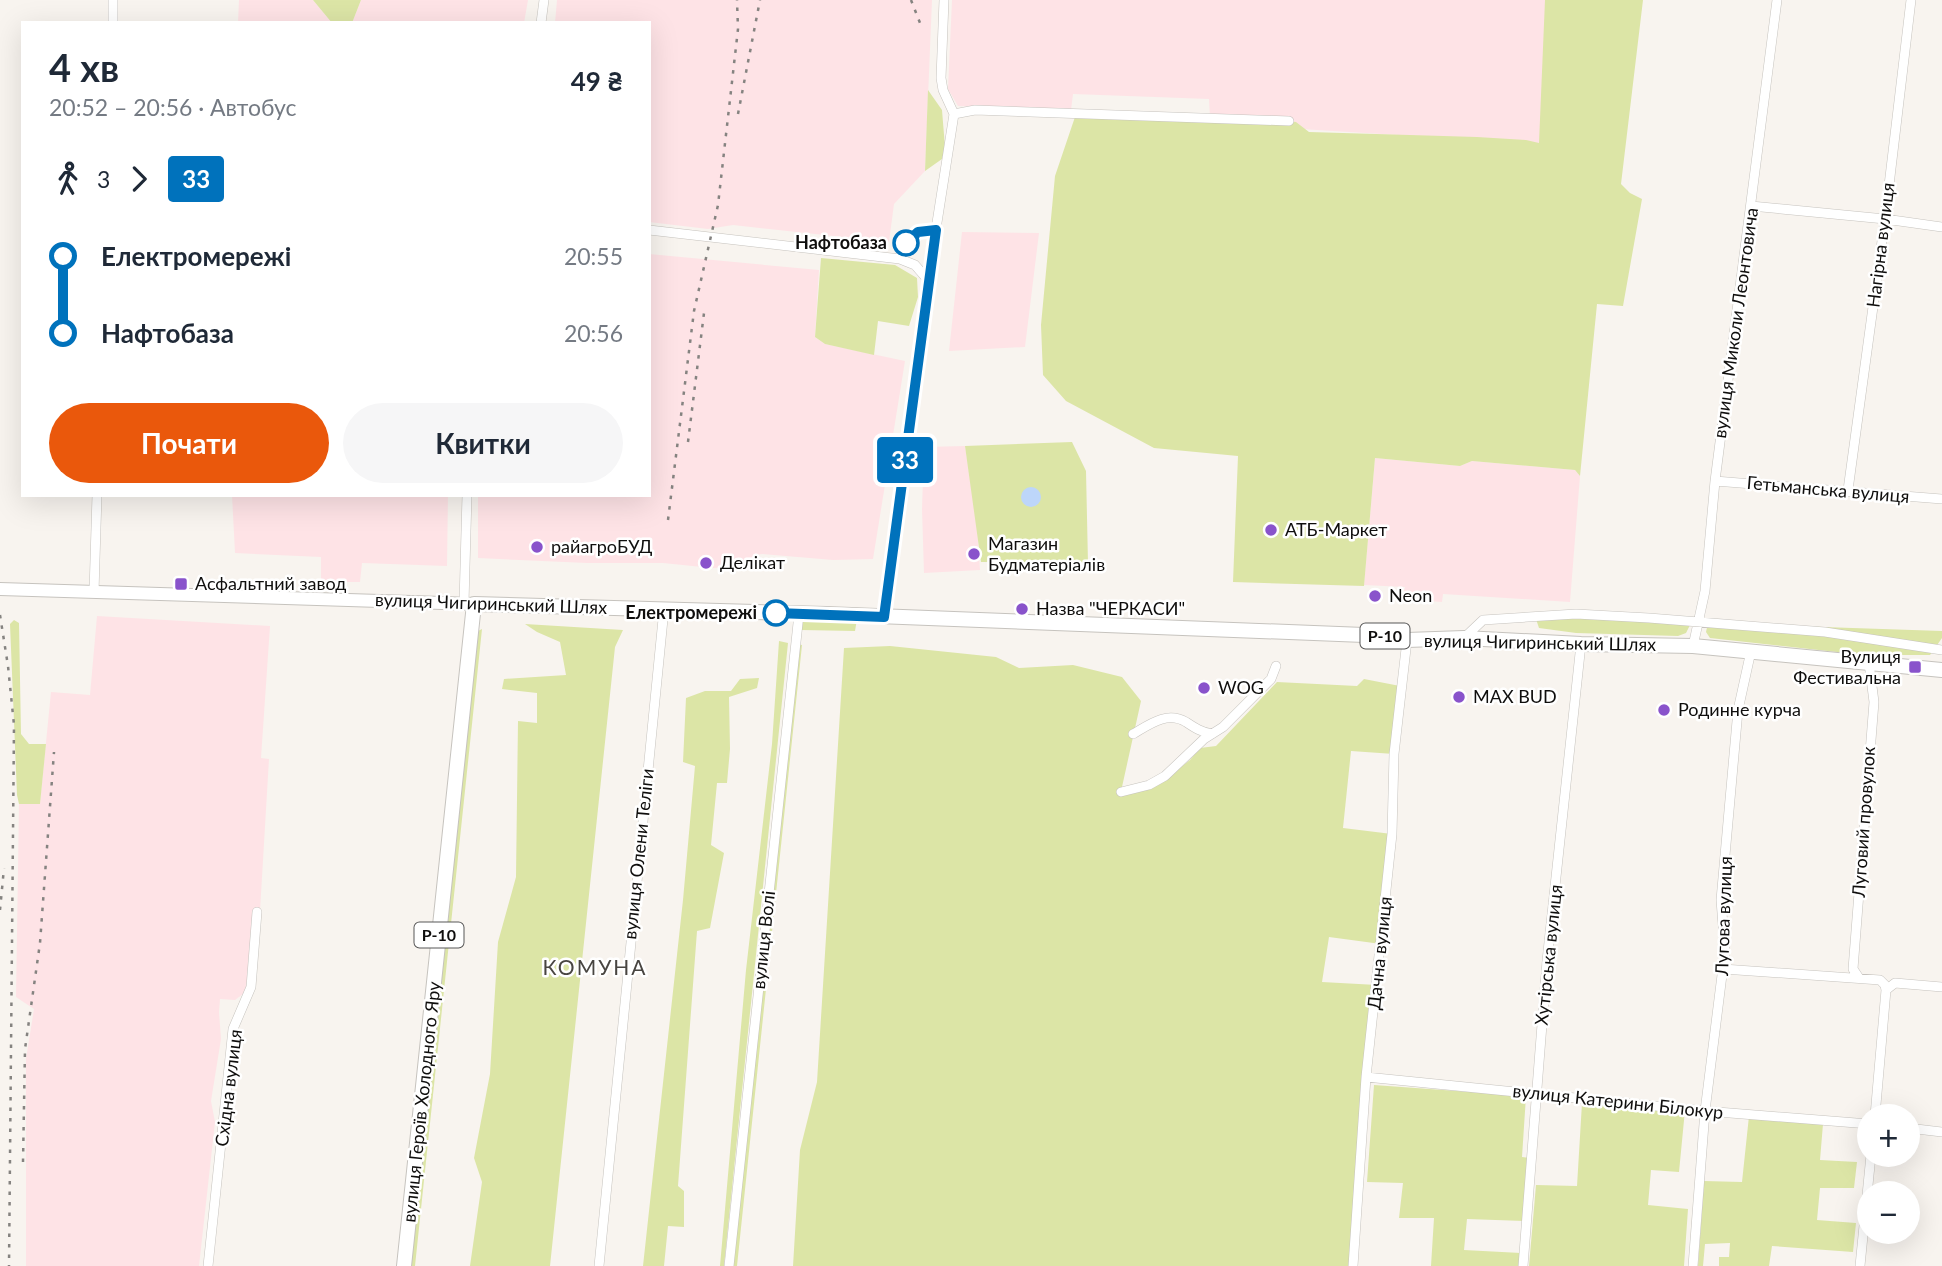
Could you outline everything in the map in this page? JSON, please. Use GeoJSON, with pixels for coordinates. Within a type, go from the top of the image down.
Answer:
{"type":"FeatureCollection","features":[{"type":"Feature","properties":{"kind":"main road","name":"вулиця Чигиринський Шлях"},"geometry":{"type":"LineString","coordinates":[[2,589],[884,617],[1389,636],[1407,640],[1464,638],[1693,646],[1942,670]]}},
{"type":"Feature","properties":{"kind":"main road","name":"вулиця Героїв Холодного Яру"},"geometry":{"type":"LineString","coordinates":[[404,1266],[469,603]]}},
{"type":"Feature","properties":{"kind":"street"},"geometry":{"type":"LineString","coordinates":[[113,0],[113,21]]}},
{"type":"Feature","properties":{"kind":"street"},"geometry":{"type":"LineString","coordinates":[[541,21],[544,0]]}},
{"type":"Feature","properties":{"kind":"street"},"geometry":{"type":"LineString","coordinates":[[884,617],[928,280],[954,114],[943,90],[941,78],[944,0]]}},
{"type":"Feature","properties":{"kind":"street","name":"вулиця Миколи Леонтовича"},"geometry":{"type":"LineString","coordinates":[[1693,646],[1705,591],[1715,481],[1777,0]]}},
{"type":"Feature","properties":{"kind":"street","name":"Нагірна вулиця"},"geometry":{"type":"LineString","coordinates":[[1848,490],[1885,219],[1911,0]]}},
{"type":"Feature","properties":{"kind":"street"},"geometry":{"type":"LineString","coordinates":[[954,114],[975,110],[1289,121]]}},
{"type":"Feature","properties":{"kind":"street"},"geometry":{"type":"LineString","coordinates":[[1751,206],[1942,227]]}},
{"type":"Feature","properties":{"kind":"street"},"geometry":{"type":"LineString","coordinates":[[651,230],[900,259],[915,265],[928,280]]}},
{"type":"Feature","properties":{"kind":"street"},"geometry":{"type":"LineString","coordinates":[[900,259],[901,251],[912,235],[936,230]]}},
{"type":"Feature","properties":{"kind":"street","name":"Гетьманська вулиця"},"geometry":{"type":"LineString","coordinates":[[1715,481],[1942,499]]}},
{"type":"Feature","properties":{"kind":"street"},"geometry":{"type":"LineString","coordinates":[[94,592],[97,497]]}},
{"type":"Feature","properties":{"kind":"street","name":"вулиця Героїв Холодного Яру"},"geometry":{"type":"LineString","coordinates":[[467,497],[469,603]]}},
{"type":"Feature","properties":{"kind":"street","name":"вулиця Олени Теліги"},"geometry":{"type":"LineString","coordinates":[[599,1266],[663,609]]}},
{"type":"Feature","properties":{"kind":"street","name":"вулиця Волі"},"geometry":{"type":"LineString","coordinates":[[729,1266],[799,614]]}},
{"type":"Feature","properties":{"kind":"street"},"geometry":{"type":"LineString","coordinates":[[1464,638],[1482,620],[1576,614],[1825,632],[1942,650]]}},
{"type":"Feature","properties":{"kind":"street","name":"Дачна вулиця"},"geometry":{"type":"LineString","coordinates":[[1353,1266],[1366,1077],[1392,834],[1394,754],[1407,640]]}},
{"type":"Feature","properties":{"kind":"street","name":"Хутірська вулиця"},"geometry":{"type":"LineString","coordinates":[[1523,1266],[1547,961],[1581,644]]}},
{"type":"Feature","properties":{"kind":"street","name":"Лугова вулиця"},"geometry":{"type":"LineString","coordinates":[[1693,1266],[1705,1111],[1725,951],[1721,900],[1735,737],[1751,651]]}},
{"type":"Feature","properties":{"kind":"street","name":"Луговий провулок"},"geometry":{"type":"LineString","coordinates":[[1859,978],[1853,969],[1874,702],[1869,663]]}},
{"type":"Feature","properties":{"kind":"street"},"geometry":{"type":"LineString","coordinates":[[1121,792],[1149,785],[1165,776],[1223,727],[1270,679],[1276,666]]}},
{"type":"Feature","properties":{"kind":"street"},"geometry":{"type":"LineString","coordinates":[[1133,734],[1169,717],[1179,718],[1198,731],[1212,734]]}},
{"type":"Feature","properties":{"kind":"street","name":"Східна вулиця"},"geometry":{"type":"LineString","coordinates":[[208,1266],[233,1029],[251,987],[257,912]]}},
{"type":"Feature","properties":{"kind":"street"},"geometry":{"type":"LineString","coordinates":[[1723,969],[1859,978],[1880,981],[1885,985],[1876,1104]]}},
{"type":"Feature","properties":{"kind":"street"},"geometry":{"type":"LineString","coordinates":[[1886,990],[1895,983],[1942,987]]}},
{"type":"Feature","properties":{"kind":"street","name":"вулиця Катерини Білокур"},"geometry":{"type":"LineString","coordinates":[[1366,1077],[1705,1111],[1857,1123]]}},
{"type":"Feature","properties":{"kind":"street"},"geometry":{"type":"LineString","coordinates":[[1920,1129],[1942,1132]]}},
{"type":"Feature","properties":{"kind":"street"},"geometry":{"type":"LineString","coordinates":[[1860,1266],[1870,1167]]}},
{"type":"Feature","properties":{"kind":"shaded area"},"geometry":{"type":"Polygon","coordinates":[[[239,0],[313,0],[330,21],[238,21],[239,0]]]}},
{"type":"Feature","properties":{"kind":"shaded area"},"geometry":{"type":"Polygon","coordinates":[[[361,0],[528,0],[524,21],[353,21],[361,0]]]}},
{"type":"Feature","properties":{"kind":"shaded area"},"geometry":{"type":"Polygon","coordinates":[[[557,0],[932,0],[925,171],[894,204],[889,242],[733,225],[708,229],[651,222],[651,21],[555,21],[557,0]]]}},
{"type":"Feature","properties":{"kind":"shaded area"},"geometry":{"type":"Polygon","coordinates":[[[952,0],[1546,0],[1540,144],[1301,129],[1210,118],[1209,99],[1073,94],[1071,110],[958,106],[948,89],[952,0]]]}},
{"type":"Feature","properties":{"kind":"shaded area"},"geometry":{"type":"Polygon","coordinates":[[[962,232],[1039,233],[1025,347],[949,351],[962,232]]]}},
{"type":"Feature","properties":{"kind":"shaded area"},"geometry":{"type":"Polygon","coordinates":[[[651,254],[819,270],[815,337],[825,344],[905,361],[873,559],[833,560],[762,554],[756,555],[755,567],[712,568],[663,563],[478,558],[478,497],[651,497],[651,254]]]}},
{"type":"Feature","properties":{"kind":"shaded area"},"geometry":{"type":"Polygon","coordinates":[[[965,446],[977,523],[980,570],[924,573],[924,447],[965,446]]]}},
{"type":"Feature","properties":{"kind":"shaded area"},"geometry":{"type":"Polygon","coordinates":[[[1375,458],[1460,466],[1472,461],[1575,470],[1580,476],[1570,602],[1443,594],[1442,602],[1402,599],[1405,587],[1364,585],[1375,458]]]}},
{"type":"Feature","properties":{"kind":"shaded area"},"geometry":{"type":"Polygon","coordinates":[[[232,497],[448,497],[447,566],[362,563],[360,582],[321,582],[321,557],[235,553],[232,497]]]}},
{"type":"Feature","properties":{"kind":"shaded area"},"geometry":{"type":"Polygon","coordinates":[[[97,616],[270,626],[261,758],[269,759],[260,911],[253,912],[247,991],[235,1000],[220,999],[221,1039],[211,1101],[215,1122],[199,1266],[26,1266],[26,1059],[34,1009],[16,997],[19,804],[40,803],[51,692],[90,695],[97,616]]]}},
{"type":"Feature","properties":{"kind":"green space"},"geometry":{"type":"Polygon","coordinates":[[[313,0],[361,0],[353,21],[330,21],[313,0]]]}},
{"type":"Feature","properties":{"kind":"green space"},"geometry":{"type":"Polygon","coordinates":[[[1545,0],[1643,0],[1621,184],[1642,199],[1623,306],[1597,304],[1580,476],[1575,470],[1472,461],[1460,466],[1375,458],[1364,586],[1233,582],[1238,456],[1154,448],[1066,401],[1043,375],[1041,325],[1055,176],[1076,114],[1289,121],[1296,122],[1309,132],[1477,137],[1539,143],[1545,0]]]}},
{"type":"Feature","properties":{"kind":"green space"},"geometry":{"type":"Polygon","coordinates":[[[928,90],[942,110],[945,147],[942,159],[925,171],[928,90]]]}},
{"type":"Feature","properties":{"kind":"green space"},"geometry":{"type":"Polygon","coordinates":[[[821,258],[895,265],[917,278],[918,297],[909,326],[878,321],[874,355],[825,344],[815,337],[821,258]]]}},
{"type":"Feature","properties":{"kind":"green space"},"geometry":{"type":"Polygon","coordinates":[[[1072,442],[1086,471],[1088,563],[981,562],[965,446],[1072,442]]]}},
{"type":"Feature","properties":{"kind":"green space"},"geometry":{"type":"Polygon","coordinates":[[[802,616],[857,619],[855,631],[801,630],[802,616]]]}},
{"type":"Feature","properties":{"kind":"green space"},"geometry":{"type":"Polygon","coordinates":[[[1548,616],[1691,623],[1686,633],[1678,636],[1576,633],[1539,628],[1536,619],[1548,616]]]}},
{"type":"Feature","properties":{"kind":"green space"},"geometry":{"type":"Polygon","coordinates":[[[14,620],[19,623],[21,734],[29,744],[46,744],[40,804],[19,804],[17,795],[10,624],[14,620]]]}},
{"type":"Feature","properties":{"kind":"green space"},"geometry":{"type":"Polygon","coordinates":[[[1708,623],[1942,631],[1942,638],[1930,655],[1864,655],[1710,638],[1706,632],[1708,623]]]}},
{"type":"Feature","properties":{"kind":"green space"},"geometry":{"type":"Polygon","coordinates":[[[525,624],[623,630],[615,647],[550,1266],[470,1266],[482,1182],[474,1158],[490,1074],[498,942],[516,877],[518,721],[537,723],[537,693],[502,689],[504,679],[566,675],[560,642],[525,624]]]}},
{"type":"Feature","properties":{"kind":"green space"},"geometry":{"type":"Polygon","coordinates":[[[482,629],[415,1266],[408,1266],[476,632],[482,629]]]}},
{"type":"Feature","properties":{"kind":"green space"},"geometry":{"type":"Polygon","coordinates":[[[779,641],[788,643],[724,1266],[720,1266],[746,970],[772,744],[779,641]]]}},
{"type":"Feature","properties":{"kind":"green space"},"geometry":{"type":"Polygon","coordinates":[[[797,644],[802,645],[737,1266],[731,1266],[797,644]]]}},
{"type":"Feature","properties":{"kind":"green space"},"geometry":{"type":"Polygon","coordinates":[[[890,646],[996,657],[1019,668],[1073,665],[1122,677],[1141,701],[1120,796],[1155,787],[1190,760],[1200,748],[1216,746],[1277,682],[1357,686],[1364,679],[1400,686],[1394,754],[1351,751],[1343,828],[1392,834],[1381,944],[1329,937],[1322,982],[1377,985],[1353,1266],[793,1266],[800,1150],[817,1082],[844,648],[890,646]]]}},
{"type":"Feature","properties":{"kind":"green space"},"geometry":{"type":"Polygon","coordinates":[[[759,678],[757,688],[729,697],[730,749],[727,783],[717,783],[711,845],[724,853],[710,928],[697,931],[678,1186],[684,1191],[684,1227],[668,1226],[664,1266],[643,1266],[695,766],[683,762],[686,698],[705,691],[731,691],[740,679],[759,678]]]}},
{"type":"Feature","properties":{"kind":"green space"},"geometry":{"type":"Polygon","coordinates":[[[1374,1085],[1526,1096],[1522,1157],[1530,1158],[1524,1221],[1467,1219],[1464,1250],[1521,1253],[1520,1266],[1431,1266],[1434,1218],[1399,1218],[1403,1183],[1367,1182],[1374,1085]]]}},
{"type":"Feature","properties":{"kind":"green space"},"geometry":{"type":"Polygon","coordinates":[[[1582,1103],[1685,1110],[1679,1172],[1651,1170],[1648,1205],[1688,1209],[1684,1266],[1529,1266],[1536,1185],[1577,1186],[1582,1103]]]}},
{"type":"Feature","properties":{"kind":"green space"},"geometry":{"type":"Polygon","coordinates":[[[1749,1116],[1823,1124],[1820,1160],[1857,1162],[1854,1188],[1820,1188],[1817,1220],[1856,1223],[1853,1252],[1772,1246],[1769,1266],[1719,1266],[1719,1257],[1729,1257],[1730,1243],[1705,1244],[1703,1266],[1698,1266],[1704,1181],[1742,1182],[1749,1116]]]}},
{"type":"Feature","properties":{"kind":"water"},"geometry":{"type":"Polygon","coordinates":[[[1027,487],[1035,487],[1041,497],[1035,507],[1027,507],[1021,501],[1021,493],[1027,487]]]}},
{"type":"Feature","properties":{"kind":"railway"},"geometry":{"type":"LineString","coordinates":[[668,520],[694,311],[718,205],[738,29],[737,0]]}},
{"type":"Feature","properties":{"kind":"railway"},"geometry":{"type":"LineString","coordinates":[[738,114],[760,0]]}},
{"type":"Feature","properties":{"kind":"railway"},"geometry":{"type":"LineString","coordinates":[[911,0],[920,23]]}},
{"type":"Feature","properties":{"kind":"railway"},"geometry":{"type":"LineString","coordinates":[[688,442],[704,313]]}},
{"type":"Feature","properties":{"kind":"railway"},"geometry":{"type":"LineString","coordinates":[[0,615],[14,725],[9,1266]]}},
{"type":"Feature","properties":{"kind":"railway"},"geometry":{"type":"LineString","coordinates":[[23,1162],[25,1049],[40,943],[54,752]]}},
{"type":"Feature","properties":{"kind":"railway"},"geometry":{"type":"LineString","coordinates":[[0,910],[4,868]]}},
{"type":"Feature","properties":{"kind":"bus line","name":"33"},"geometry":{"type":"LineString","coordinates":[[776,613],[884,617],[936,230],[918,232],[906,243]]}},
{"type":"Feature","properties":{"kind":"place","name":"Нафтобаза"},"geometry":{"type":"Point","coordinates":[906,243]}},
{"type":"Feature","properties":{"kind":"place","name":"АТБ-Маркет"},"geometry":{"type":"Point","coordinates":[1271,530]}},
{"type":"Feature","properties":{"kind":"place","name":"райагроБУД"},"geometry":{"type":"Point","coordinates":[537,547]}},
{"type":"Feature","properties":{"kind":"place","name":"Магазин Будматеріалів"},"geometry":{"type":"Point","coordinates":[974,554]}},
{"type":"Feature","properties":{"kind":"place","name":"Делікат"},"geometry":{"type":"Point","coordinates":[706,563]}},
{"type":"Feature","properties":{"kind":"place","name":"Асфальтний завод"},"geometry":{"type":"Point","coordinates":[181,584]}},
{"type":"Feature","properties":{"kind":"place","name":"Neon"},"geometry":{"type":"Point","coordinates":[1375,596]}},
{"type":"Feature","properties":{"kind":"place","name":"Назва \"ЧЕРКАСИ\""},"geometry":{"type":"Point","coordinates":[1022,609]}},
{"type":"Feature","properties":{"kind":"place","name":"Електромережі"},"geometry":{"type":"Point","coordinates":[776,613]}},
{"type":"Feature","properties":{"kind":"place","name":"Вулиця Фестивальна"},"geometry":{"type":"Point","coordinates":[1915,667]}},
{"type":"Feature","properties":{"kind":"place","name":"WOG"},"geometry":{"type":"Point","coordinates":[1204,688]}},
{"type":"Feature","properties":{"kind":"place","name":"MAX BUD"},"geometry":{"type":"Point","coordinates":[1459,697]}},
{"type":"Feature","properties":{"kind":"place","name":"Родинне курча"},"geometry":{"type":"Point","coordinates":[1664,710]}},
{"type":"Feature","properties":{"kind":"district","name":"КОМУНА"},"geometry":{"type":"Point","coordinates":[595,968]}}]}
